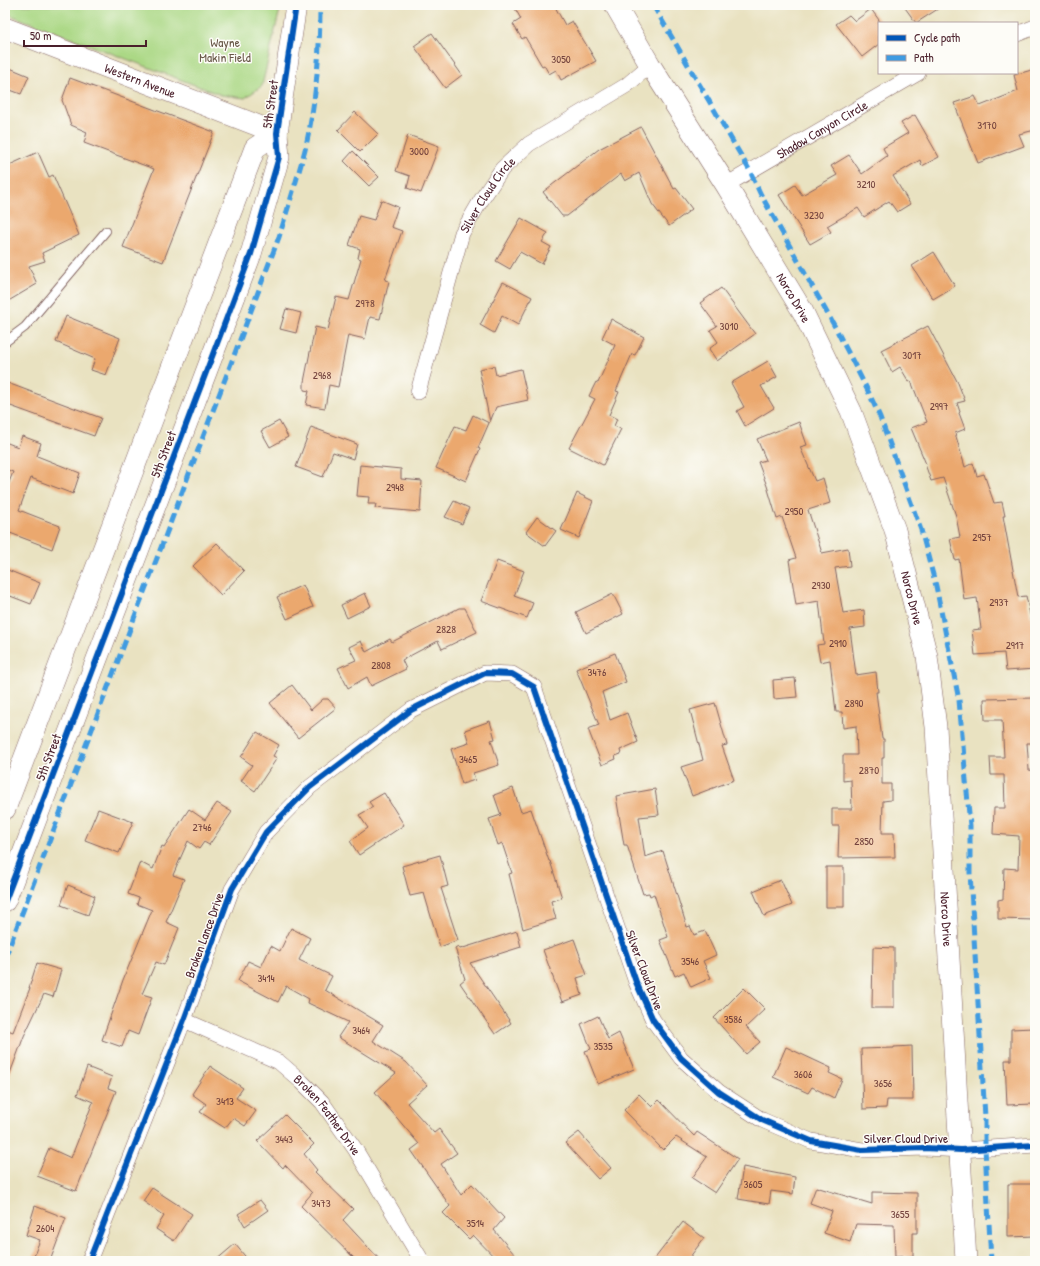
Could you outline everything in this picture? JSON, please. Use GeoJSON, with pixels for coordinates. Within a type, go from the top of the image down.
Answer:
{"type":"FeatureCollection","features":[{"type":"Feature","properties":{"kind":"street","name":"5th Street"},"geometry":{"type":"LineString","coordinates":[[5,900],[252,254],[279,157],[276,133],[296,5]]}},
{"type":"Feature","properties":{"kind":"street","name":"Norco Drive"},"geometry":{"type":"LineString","coordinates":[[615,5],[650,65],[726,185],[803,312],[852,411],[895,530],[927,656],[936,727],[966,1261]]}},
{"type":"Feature","properties":{"kind":"street","name":"Western Avenue"},"geometry":{"type":"LineString","coordinates":[[5,28],[276,133]]}},
{"type":"Feature","properties":{"kind":"street"},"geometry":{"type":"LineString","coordinates":[[1018,34],[1035,28]]}},
{"type":"Feature","properties":{"kind":"street","name":"Silver Cloud Circle"},"geometry":{"type":"LineString","coordinates":[[418,392],[462,233],[480,202],[502,170],[529,144],[627,85],[650,65]]}},
{"type":"Feature","properties":{"kind":"street","name":"Shadow Canyon Circle"},"geometry":{"type":"LineString","coordinates":[[726,185],[916,74]]}},
{"type":"Feature","properties":{"kind":"street","name":"5th Street"},"geometry":{"type":"LineString","coordinates":[[5,809],[255,148],[276,133]]}},
{"type":"Feature","properties":{"kind":"street","name":"Broken Lance Drive"},"geometry":{"type":"LineString","coordinates":[[89,1261],[184,1020],[232,889],[266,832],[310,787],[411,710],[485,672],[512,674]]}},
{"type":"Feature","properties":{"kind":"street","name":"Silver Cloud Drive"},"geometry":{"type":"LineString","coordinates":[[512,674],[534,687],[636,982],[653,1020],[681,1058],[719,1092],[762,1120],[811,1141],[862,1150],[926,1148],[960,1150]]}},
{"type":"Feature","properties":{"kind":"street","name":"Broken Feather Drive"},"geometry":{"type":"LineString","coordinates":[[184,1020],[279,1062],[322,1102],[355,1148],[422,1261]]}},
{"type":"Feature","properties":{"kind":"street"},"geometry":{"type":"LineString","coordinates":[[960,1150],[1035,1145]]}},
{"type":"Feature","properties":{"kind":"lane"},"geometry":{"type":"LineString","coordinates":[[5,342],[26,327],[106,231]]}},
{"type":"Feature","properties":{"kind":"green space","name":"Wayne Makin Field"},"geometry":{"type":"Polygon","coordinates":[[[5,5],[281,5],[262,86],[245,98],[221,95],[5,13],[5,5]]]}},
{"type":"Feature","properties":{"kind":"building"},"geometry":{"type":"Polygon","coordinates":[[[513,5],[554,5],[565,25],[572,21],[596,61],[561,80],[556,70],[549,74],[544,65],[542,66],[525,37],[522,39],[513,24],[521,19],[513,5]]]}},
{"type":"Feature","properties":{"kind":"building"},"geometry":{"type":"Polygon","coordinates":[[[903,5],[944,5],[918,22],[915,22],[903,5]]]}},
{"type":"Feature","properties":{"kind":"building"},"geometry":{"type":"Polygon","coordinates":[[[871,9],[879,20],[878,45],[862,57],[836,24],[849,15],[855,21],[871,9]]]}},
{"type":"Feature","properties":{"kind":"building"},"geometry":{"type":"Polygon","coordinates":[[[432,33],[462,75],[445,88],[414,46],[432,33]]]}},
{"type":"Feature","properties":{"kind":"building"},"geometry":{"type":"Polygon","coordinates":[[[5,66],[29,76],[21,94],[5,88],[5,66]]]}},
{"type":"Feature","properties":{"kind":"building"},"geometry":{"type":"Polygon","coordinates":[[[1035,69],[1035,130],[1019,134],[1024,146],[978,163],[954,103],[975,96],[980,106],[1018,91],[1014,75],[1035,69]]]}},
{"type":"Feature","properties":{"kind":"building"},"geometry":{"type":"Polygon","coordinates":[[[70,78],[214,132],[163,262],[123,247],[154,169],[84,143],[87,132],[71,125],[62,100],[70,78]]]}},
{"type":"Feature","properties":{"kind":"building"},"geometry":{"type":"Polygon","coordinates":[[[355,112],[378,134],[360,152],[338,130],[355,112]]]}},
{"type":"Feature","properties":{"kind":"building"},"geometry":{"type":"Polygon","coordinates":[[[915,115],[939,157],[922,166],[920,160],[893,176],[910,204],[897,212],[889,201],[864,217],[858,208],[827,226],[831,232],[810,244],[779,195],[795,185],[802,195],[837,175],[831,166],[849,155],[862,174],[887,156],[883,148],[908,133],[901,123],[915,115]]]}},
{"type":"Feature","properties":{"kind":"building"},"geometry":{"type":"Polygon","coordinates":[[[641,127],[674,189],[676,188],[692,209],[669,226],[652,204],[639,173],[625,181],[621,174],[567,216],[562,216],[543,192],[599,149],[641,127]]]}},
{"type":"Feature","properties":{"kind":"building"},"geometry":{"type":"Polygon","coordinates":[[[408,135],[439,146],[421,193],[407,188],[410,176],[396,171],[408,135]]]}},
{"type":"Feature","properties":{"kind":"building"},"geometry":{"type":"Polygon","coordinates":[[[353,151],[379,177],[369,186],[344,161],[353,151]]]}},
{"type":"Feature","properties":{"kind":"building"},"geometry":{"type":"Polygon","coordinates":[[[38,152],[49,177],[53,175],[79,235],[42,253],[45,261],[29,266],[37,284],[5,303],[5,167],[38,152]]]}},
{"type":"Feature","properties":{"kind":"building"},"geometry":{"type":"Polygon","coordinates":[[[381,200],[398,207],[391,227],[402,231],[385,280],[389,281],[380,319],[370,317],[365,339],[348,335],[338,387],[329,385],[325,408],[306,405],[309,391],[304,390],[304,382],[315,327],[328,330],[336,297],[349,300],[361,259],[358,258],[360,249],[349,245],[359,216],[374,220],[381,200]]]}},
{"type":"Feature","properties":{"kind":"building"},"geometry":{"type":"Polygon","coordinates":[[[521,218],[548,233],[542,242],[551,247],[542,264],[520,252],[510,269],[496,261],[521,218]]]}},
{"type":"Feature","properties":{"kind":"building"},"geometry":{"type":"Polygon","coordinates":[[[934,252],[955,286],[933,299],[912,266],[934,252]]]}},
{"type":"Feature","properties":{"kind":"building"},"geometry":{"type":"Polygon","coordinates":[[[503,282],[532,297],[518,325],[502,316],[494,333],[480,325],[503,282]]]}},
{"type":"Feature","properties":{"kind":"building"},"geometry":{"type":"Polygon","coordinates":[[[721,288],[755,334],[717,361],[709,349],[718,342],[710,330],[717,326],[700,303],[721,288]]]}},
{"type":"Feature","properties":{"kind":"building"},"geometry":{"type":"Polygon","coordinates":[[[286,309],[301,313],[296,333],[280,329],[286,309]]]}},
{"type":"Feature","properties":{"kind":"building"},"geometry":{"type":"Polygon","coordinates":[[[66,316],[120,338],[106,375],[91,370],[95,359],[56,342],[66,316]]]}},
{"type":"Feature","properties":{"kind":"building"},"geometry":{"type":"Polygon","coordinates":[[[611,319],[644,337],[635,355],[632,354],[616,391],[619,392],[609,415],[617,419],[614,426],[621,429],[603,465],[569,448],[595,399],[589,396],[596,382],[598,383],[615,345],[602,338],[611,319]]]}},
{"type":"Feature","properties":{"kind":"building"},"geometry":{"type":"Polygon","coordinates":[[[928,326],[958,383],[965,401],[957,403],[965,429],[955,433],[965,467],[973,463],[977,476],[984,474],[994,503],[1002,502],[1005,516],[1003,516],[1018,597],[1026,596],[1032,623],[1035,623],[1035,669],[1006,671],[1004,653],[975,655],[972,630],[981,629],[977,598],[964,600],[959,559],[955,560],[950,539],[960,537],[956,516],[943,478],[931,481],[926,464],[911,428],[927,422],[911,381],[909,382],[900,367],[892,372],[881,350],[928,326]]]}},
{"type":"Feature","properties":{"kind":"building"},"geometry":{"type":"Polygon","coordinates":[[[768,361],[777,377],[761,386],[774,408],[745,426],[737,411],[744,407],[731,383],[768,361]]]}},
{"type":"Feature","properties":{"kind":"building"},"geometry":{"type":"Polygon","coordinates":[[[494,366],[496,375],[521,369],[528,400],[496,407],[490,422],[479,369],[494,366]]]}},
{"type":"Feature","properties":{"kind":"building"},"geometry":{"type":"Polygon","coordinates":[[[5,382],[101,418],[94,436],[5,404],[5,382]]]}},
{"type":"Feature","properties":{"kind":"building"},"geometry":{"type":"Polygon","coordinates":[[[473,415],[489,423],[478,448],[480,449],[466,481],[436,468],[455,426],[466,430],[473,415]]]}},
{"type":"Feature","properties":{"kind":"building"},"geometry":{"type":"Polygon","coordinates":[[[279,421],[288,437],[270,447],[261,431],[279,421]]]}},
{"type":"Feature","properties":{"kind":"building"},"geometry":{"type":"Polygon","coordinates":[[[799,422],[807,445],[800,447],[815,481],[823,478],[830,503],[808,510],[822,553],[848,548],[850,566],[835,568],[843,613],[864,610],[865,627],[850,629],[856,675],[876,672],[878,692],[876,692],[882,739],[884,739],[882,784],[891,784],[891,800],[883,801],[882,833],[894,833],[895,857],[838,858],[839,826],[832,826],[832,809],[852,809],[851,780],[843,781],[843,755],[857,755],[856,726],[843,728],[842,712],[836,712],[830,660],[820,662],[817,645],[824,644],[819,601],[796,605],[789,560],[796,558],[782,517],[777,519],[758,462],[766,460],[757,439],[799,422]]]}},
{"type":"Feature","properties":{"kind":"building"},"geometry":{"type":"Polygon","coordinates":[[[311,427],[357,444],[353,459],[333,452],[323,477],[296,467],[311,427]]]}},
{"type":"Feature","properties":{"kind":"building"},"geometry":{"type":"Polygon","coordinates":[[[22,436],[41,443],[37,456],[80,473],[73,494],[31,478],[19,510],[60,526],[52,549],[10,533],[6,543],[5,542],[5,493],[13,472],[5,469],[5,442],[18,447],[22,436]]]}},
{"type":"Feature","properties":{"kind":"building"},"geometry":{"type":"Polygon","coordinates":[[[360,465],[401,469],[401,479],[422,481],[420,512],[375,508],[376,504],[368,504],[369,497],[357,496],[360,465]]]}},
{"type":"Feature","properties":{"kind":"building"},"geometry":{"type":"Polygon","coordinates":[[[577,493],[593,501],[579,538],[561,530],[577,493]]]}},
{"type":"Feature","properties":{"kind":"building"},"geometry":{"type":"Polygon","coordinates":[[[454,501],[469,508],[462,524],[445,517],[454,501]]]}},
{"type":"Feature","properties":{"kind":"building"},"geometry":{"type":"Polygon","coordinates":[[[537,517],[556,531],[545,546],[526,532],[537,517]]]}},
{"type":"Feature","properties":{"kind":"building"},"geometry":{"type":"Polygon","coordinates":[[[217,543],[244,571],[221,595],[193,566],[217,543]]]}},
{"type":"Feature","properties":{"kind":"building"},"geometry":{"type":"Polygon","coordinates":[[[497,561],[524,571],[514,596],[533,603],[527,618],[481,601],[497,561]]]}},
{"type":"Feature","properties":{"kind":"building"},"geometry":{"type":"Polygon","coordinates":[[[5,569],[40,583],[31,604],[5,594],[5,569]]]}},
{"type":"Feature","properties":{"kind":"building"},"geometry":{"type":"Polygon","coordinates":[[[303,585],[313,607],[287,619],[277,597],[303,585]]]}},
{"type":"Feature","properties":{"kind":"building"},"geometry":{"type":"Polygon","coordinates":[[[365,593],[371,606],[347,618],[341,605],[365,593]]]}},
{"type":"Feature","properties":{"kind":"building"},"geometry":{"type":"Polygon","coordinates":[[[613,594],[623,614],[586,633],[576,612],[613,594]]]}},
{"type":"Feature","properties":{"kind":"building"},"geometry":{"type":"Polygon","coordinates":[[[459,608],[465,608],[477,632],[442,649],[438,641],[402,660],[406,669],[371,686],[367,677],[348,688],[338,668],[356,660],[349,647],[361,641],[366,652],[390,639],[392,642],[459,608]]]}},
{"type":"Feature","properties":{"kind":"building"},"geometry":{"type":"Polygon","coordinates":[[[615,653],[626,682],[602,692],[610,720],[627,713],[638,742],[620,750],[621,754],[615,756],[616,759],[602,765],[588,729],[599,725],[576,669],[615,653]]]}},
{"type":"Feature","properties":{"kind":"building"},"geometry":{"type":"Polygon","coordinates":[[[795,678],[797,697],[774,699],[773,680],[795,678]]]}},
{"type":"Feature","properties":{"kind":"building"},"geometry":{"type":"Polygon","coordinates":[[[292,685],[311,710],[323,699],[328,699],[336,708],[298,738],[270,703],[292,685]]]}},
{"type":"Feature","properties":{"kind":"building"},"geometry":{"type":"Polygon","coordinates":[[[1035,698],[1035,743],[1027,743],[1029,770],[1035,771],[1035,920],[998,919],[998,900],[1003,899],[1004,868],[1018,869],[1019,836],[993,834],[994,808],[1005,808],[1004,775],[991,775],[990,757],[1004,757],[1002,720],[985,720],[984,699],[1035,698]]]}},
{"type":"Feature","properties":{"kind":"building"},"geometry":{"type":"Polygon","coordinates":[[[715,703],[727,745],[722,746],[734,780],[692,796],[681,767],[703,760],[690,710],[715,703]]]}},
{"type":"Feature","properties":{"kind":"building"},"geometry":{"type":"Polygon","coordinates":[[[490,721],[495,739],[491,740],[499,765],[473,773],[475,780],[462,784],[451,749],[469,743],[465,730],[490,721]]]}},
{"type":"Feature","properties":{"kind":"building"},"geometry":{"type":"Polygon","coordinates":[[[257,732],[279,745],[273,756],[277,758],[255,791],[241,781],[252,765],[241,757],[257,732]]]}},
{"type":"Feature","properties":{"kind":"building"},"geometry":{"type":"Polygon","coordinates":[[[513,788],[521,812],[531,809],[562,898],[551,901],[556,919],[523,929],[509,874],[512,873],[502,843],[498,845],[489,819],[501,815],[494,795],[513,788]]]}},
{"type":"Feature","properties":{"kind":"building"},"geometry":{"type":"Polygon","coordinates":[[[655,789],[659,815],[639,817],[645,857],[663,851],[687,927],[690,926],[694,935],[705,931],[716,955],[703,961],[711,978],[691,987],[684,972],[675,976],[660,940],[668,937],[654,894],[650,896],[649,893],[643,894],[627,845],[624,845],[616,796],[655,789]]]}},
{"type":"Feature","properties":{"kind":"building"},"geometry":{"type":"Polygon","coordinates":[[[384,793],[404,825],[359,855],[350,841],[368,828],[359,815],[373,807],[369,802],[384,793]]]}},
{"type":"Feature","properties":{"kind":"building"},"geometry":{"type":"Polygon","coordinates":[[[217,803],[232,812],[209,845],[204,842],[199,849],[188,841],[173,875],[184,879],[166,922],[179,928],[164,965],[156,962],[142,994],[152,997],[138,1035],[128,1031],[122,1047],[102,1040],[123,980],[152,910],[137,904],[139,898],[128,894],[140,862],[153,869],[162,846],[164,847],[189,809],[205,820],[217,803]]]}},
{"type":"Feature","properties":{"kind":"building"},"geometry":{"type":"Polygon","coordinates":[[[98,809],[133,822],[119,853],[85,840],[98,809]]]}},
{"type":"Feature","properties":{"kind":"building"},"geometry":{"type":"Polygon","coordinates":[[[440,855],[448,886],[441,888],[458,940],[440,947],[424,893],[410,896],[402,866],[440,855]]]}},
{"type":"Feature","properties":{"kind":"building"},"geometry":{"type":"Polygon","coordinates":[[[826,867],[844,867],[844,907],[826,907],[826,867]]]}},
{"type":"Feature","properties":{"kind":"building"},"geometry":{"type":"Polygon","coordinates":[[[781,880],[792,905],[764,916],[753,891],[781,880]]]}},
{"type":"Feature","properties":{"kind":"building"},"geometry":{"type":"Polygon","coordinates":[[[68,885],[95,896],[88,915],[61,905],[68,885]]]}},
{"type":"Feature","properties":{"kind":"building"},"geometry":{"type":"Polygon","coordinates":[[[291,928],[310,938],[299,960],[332,976],[325,990],[383,1025],[373,1041],[406,1062],[427,1085],[407,1103],[434,1133],[439,1129],[457,1153],[441,1164],[461,1195],[472,1184],[504,1218],[494,1230],[520,1261],[498,1261],[473,1235],[469,1239],[443,1213],[450,1206],[411,1150],[419,1144],[375,1092],[396,1073],[338,1037],[348,1022],[308,1003],[309,999],[286,986],[278,1002],[238,981],[248,961],[261,967],[271,946],[280,951],[291,928]]]}},
{"type":"Feature","properties":{"kind":"building"},"geometry":{"type":"Polygon","coordinates":[[[517,931],[521,947],[470,963],[511,1023],[495,1034],[460,983],[465,979],[455,948],[458,946],[460,949],[517,931]]]}},
{"type":"Feature","properties":{"kind":"building"},"geometry":{"type":"Polygon","coordinates":[[[574,939],[587,975],[577,978],[582,995],[562,1002],[543,950],[574,939]]]}},
{"type":"Feature","properties":{"kind":"building"},"geometry":{"type":"Polygon","coordinates":[[[873,947],[894,948],[894,1008],[872,1008],[873,947]]]}},
{"type":"Feature","properties":{"kind":"building"},"geometry":{"type":"Polygon","coordinates":[[[37,963],[61,970],[53,997],[44,994],[24,1036],[5,1084],[5,1029],[13,1032],[30,988],[37,963]]]}},
{"type":"Feature","properties":{"kind":"building"},"geometry":{"type":"Polygon","coordinates":[[[744,988],[765,1009],[746,1027],[760,1042],[746,1054],[714,1018],[744,988]]]}},
{"type":"Feature","properties":{"kind":"building"},"geometry":{"type":"Polygon","coordinates":[[[598,1016],[608,1039],[619,1033],[634,1069],[598,1084],[585,1051],[591,1049],[581,1024],[598,1016]]]}},
{"type":"Feature","properties":{"kind":"building"},"geometry":{"type":"Polygon","coordinates":[[[1033,1028],[1035,1104],[1007,1105],[1005,1060],[1011,1060],[1011,1029],[1033,1028]]]}},
{"type":"Feature","properties":{"kind":"building"},"geometry":{"type":"Polygon","coordinates":[[[912,1046],[913,1100],[887,1100],[886,1108],[863,1109],[861,1049],[912,1046]]]}},
{"type":"Feature","properties":{"kind":"building"},"geometry":{"type":"Polygon","coordinates":[[[786,1047],[831,1068],[829,1073],[842,1079],[834,1098],[812,1087],[808,1093],[773,1077],[786,1047]]]}},
{"type":"Feature","properties":{"kind":"building"},"geometry":{"type":"Polygon","coordinates":[[[210,1066],[243,1088],[236,1098],[256,1111],[245,1126],[233,1118],[225,1128],[200,1112],[206,1104],[192,1094],[210,1066]]]}},
{"type":"Feature","properties":{"kind":"building"},"geometry":{"type":"Polygon","coordinates":[[[87,1067],[112,1077],[108,1088],[116,1091],[76,1191],[37,1176],[49,1148],[71,1158],[93,1102],[77,1095],[87,1067]]]}},
{"type":"Feature","properties":{"kind":"building"},"geometry":{"type":"Polygon","coordinates":[[[639,1094],[652,1107],[659,1100],[694,1136],[697,1132],[738,1159],[715,1193],[692,1178],[707,1157],[676,1137],[663,1150],[624,1110],[639,1094]]]}},
{"type":"Feature","properties":{"kind":"building"},"geometry":{"type":"Polygon","coordinates":[[[285,1115],[314,1144],[304,1154],[317,1170],[315,1172],[353,1209],[343,1220],[381,1261],[357,1261],[301,1206],[312,1193],[285,1165],[283,1168],[257,1141],[285,1115]]]}},
{"type":"Feature","properties":{"kind":"building"},"geometry":{"type":"Polygon","coordinates":[[[579,1132],[611,1168],[598,1179],[565,1143],[579,1132]]]}},
{"type":"Feature","properties":{"kind":"building"},"geometry":{"type":"Polygon","coordinates":[[[743,1167],[795,1177],[793,1194],[771,1191],[769,1204],[738,1199],[743,1167]]]}},
{"type":"Feature","properties":{"kind":"building"},"geometry":{"type":"Polygon","coordinates":[[[1008,1184],[1035,1184],[1035,1236],[1008,1237],[1008,1184]]]}},
{"type":"Feature","properties":{"kind":"building"},"geometry":{"type":"Polygon","coordinates":[[[816,1187],[872,1204],[872,1192],[917,1193],[917,1233],[913,1233],[913,1256],[895,1257],[894,1225],[856,1224],[850,1242],[824,1233],[832,1211],[810,1203],[816,1187]]]}},
{"type":"Feature","properties":{"kind":"building"},"geometry":{"type":"Polygon","coordinates":[[[152,1188],[192,1214],[174,1241],[156,1229],[164,1216],[143,1201],[152,1188]]]}},
{"type":"Feature","properties":{"kind":"building"},"geometry":{"type":"Polygon","coordinates":[[[260,1200],[268,1210],[245,1226],[238,1214],[260,1200]]]}},
{"type":"Feature","properties":{"kind":"building"},"geometry":{"type":"Polygon","coordinates":[[[35,1206],[66,1218],[50,1261],[40,1261],[33,1258],[40,1240],[26,1235],[35,1206]]]}},
{"type":"Feature","properties":{"kind":"building"},"geometry":{"type":"Polygon","coordinates":[[[683,1222],[704,1238],[687,1261],[653,1261],[683,1222]]]}},
{"type":"Feature","properties":{"kind":"building"},"geometry":{"type":"Polygon","coordinates":[[[235,1244],[249,1261],[215,1261],[235,1244]]]}},
{"type":"Feature","properties":{"kind":"marked path"},"geometry":{"type":"LineString","coordinates":[[5,958],[279,237],[296,183],[309,132],[315,96],[320,5]]}},
{"type":"Feature","properties":{"kind":"marked path"},"geometry":{"type":"LineString","coordinates":[[653,5],[750,171],[760,193],[835,327],[867,389],[880,417],[921,530],[936,586],[959,700],[970,826],[970,873],[985,1117],[985,1148],[991,1261]]}},
{"type":"Feature","properties":{"kind":"cycle path"},"geometry":{"type":"LineString","coordinates":[[5,901],[251,254],[279,157],[277,133],[296,5]]}},
{"type":"Feature","properties":{"kind":"cycle path"},"geometry":{"type":"LineString","coordinates":[[89,1261],[184,1020],[232,889],[266,832],[310,787],[411,710],[485,673],[512,674],[534,687],[636,982],[653,1020],[681,1058],[719,1092],[762,1120],[811,1141],[862,1150],[925,1148],[961,1150],[1035,1145]]}}]}
